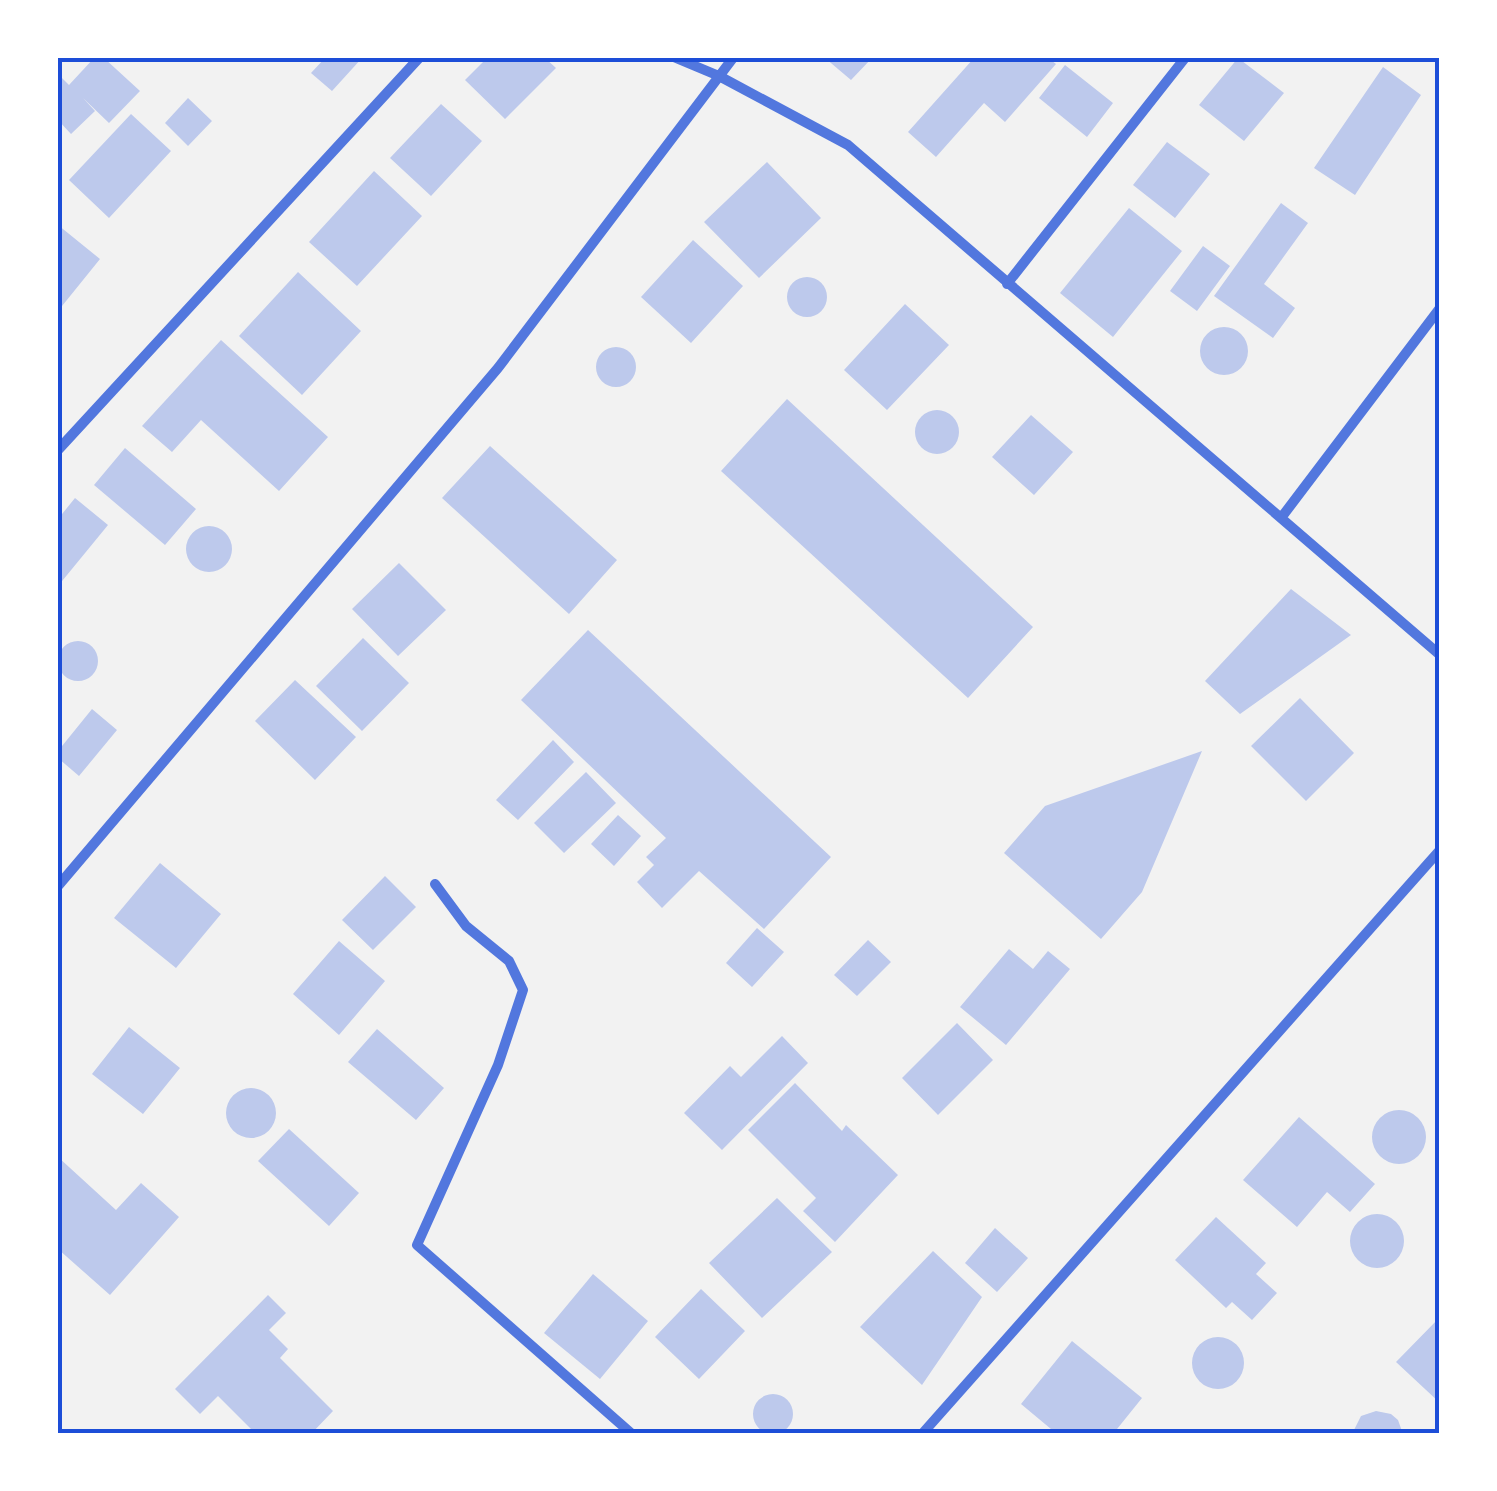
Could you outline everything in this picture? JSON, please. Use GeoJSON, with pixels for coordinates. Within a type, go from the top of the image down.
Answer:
{"type":"FeatureCollection","features":[{"type":"Feature","properties":{"kind":"street"},"geometry":{"type":"LineString","coordinates":[[58,450],[419,58]]}},
{"type":"Feature","properties":{"kind":"street"},"geometry":{"type":"LineString","coordinates":[[676,58],[719,76],[848,145],[1440,655]]}},
{"type":"Feature","properties":{"kind":"street"},"geometry":{"type":"LineString","coordinates":[[58,886],[498,368],[733,58]]}},
{"type":"Feature","properties":{"kind":"street"},"geometry":{"type":"LineString","coordinates":[[1008,284],[1186,58]]}},
{"type":"Feature","properties":{"kind":"street"},"geometry":{"type":"LineString","coordinates":[[1281,518],[1440,308]]}},
{"type":"Feature","properties":{"kind":"street"},"geometry":{"type":"LineString","coordinates":[[922,1434],[1440,850]]}},
{"type":"Feature","properties":{"kind":"street"},"geometry":{"type":"LineString","coordinates":[[435,884],[466,926],[509,961],[523,990],[498,1065],[417,1245],[632,1434]]}},
{"type":"Feature","properties":{"kind":"building"},"geometry":{"type":"Polygon","coordinates":[[[94,58],[104,58],[140,91],[109,123],[83,98],[95,111],[71,134],[58,120],[58,74],[69,85],[94,58]]]}},
{"type":"Feature","properties":{"kind":"building"},"geometry":{"type":"Polygon","coordinates":[[[325,58],[362,58],[332,91],[311,73],[325,58]]]}},
{"type":"Feature","properties":{"kind":"building"},"geometry":{"type":"Polygon","coordinates":[[[487,58],[545,58],[556,68],[505,119],[465,80],[487,58]]]}},
{"type":"Feature","properties":{"kind":"building"},"geometry":{"type":"Polygon","coordinates":[[[825,58],[872,58],[851,80],[825,58]]]}},
{"type":"Feature","properties":{"kind":"building"},"geometry":{"type":"Polygon","coordinates":[[[974,58],[1048,58],[1056,64],[1005,122],[984,103],[936,157],[908,132],[974,58]]]}},
{"type":"Feature","properties":{"kind":"building"},"geometry":{"type":"Polygon","coordinates":[[[1238,58],[1284,93],[1244,141],[1199,105],[1238,58]]]}},
{"type":"Feature","properties":{"kind":"building"},"geometry":{"type":"Polygon","coordinates":[[[1065,65],[1113,103],[1087,137],[1039,98],[1065,65]]]}},
{"type":"Feature","properties":{"kind":"building"},"geometry":{"type":"Polygon","coordinates":[[[1383,67],[1421,95],[1355,195],[1314,168],[1383,67]]]}},
{"type":"Feature","properties":{"kind":"building"},"geometry":{"type":"Polygon","coordinates":[[[188,98],[212,121],[188,146],[165,123],[188,98]]]}},
{"type":"Feature","properties":{"kind":"building"},"geometry":{"type":"Polygon","coordinates":[[[441,104],[482,141],[431,196],[390,158],[441,104]]]}},
{"type":"Feature","properties":{"kind":"building"},"geometry":{"type":"Polygon","coordinates":[[[131,114],[171,151],[109,218],[69,180],[131,114]]]}},
{"type":"Feature","properties":{"kind":"building"},"geometry":{"type":"Polygon","coordinates":[[[1167,142],[1210,174],[1175,218],[1133,185],[1167,142]]]}},
{"type":"Feature","properties":{"kind":"building"},"geometry":{"type":"Polygon","coordinates":[[[767,162],[821,218],[759,278],[704,222],[767,162]]]}},
{"type":"Feature","properties":{"kind":"building"},"geometry":{"type":"Polygon","coordinates":[[[374,171],[422,216],[357,286],[309,242],[374,171]]]}},
{"type":"Feature","properties":{"kind":"building"},"geometry":{"type":"Polygon","coordinates":[[[1281,203],[1308,223],[1264,284],[1295,308],[1273,338],[1214,296],[1281,203]]]}},
{"type":"Feature","properties":{"kind":"building"},"geometry":{"type":"Polygon","coordinates":[[[1129,208],[1182,251],[1113,337],[1060,293],[1129,208]]]}},
{"type":"Feature","properties":{"kind":"building"},"geometry":{"type":"Polygon","coordinates":[[[58,225],[100,259],[58,311],[58,225]]]}},
{"type":"Feature","properties":{"kind":"building"},"geometry":{"type":"Polygon","coordinates":[[[693,240],[743,286],[691,343],[641,297],[693,240]]]}},
{"type":"Feature","properties":{"kind":"building"},"geometry":{"type":"Polygon","coordinates":[[[1203,246],[1230,266],[1197,311],[1170,291],[1203,246]]]}},
{"type":"Feature","properties":{"kind":"building"},"geometry":{"type":"Polygon","coordinates":[[[298,272],[361,331],[302,395],[239,336],[298,272]]]}},
{"type":"Feature","properties":{"kind":"building"},"geometry":{"type":"Polygon","coordinates":[[[807,277],[821,283],[827,297],[821,311],[807,317],[793,311],[787,297],[793,283],[807,277]]]}},
{"type":"Feature","properties":{"kind":"building"},"geometry":{"type":"Polygon","coordinates":[[[905,304],[949,345],[887,410],[844,370],[905,304]]]}},
{"type":"Feature","properties":{"kind":"building"},"geometry":{"type":"Polygon","coordinates":[[[1224,327],[1241,334],[1248,351],[1241,368],[1224,375],[1207,368],[1200,351],[1207,334],[1224,327]]]}},
{"type":"Feature","properties":{"kind":"building"},"geometry":{"type":"Polygon","coordinates":[[[221,340],[328,437],[279,491],[201,420],[172,452],[142,426],[221,340]]]}},
{"type":"Feature","properties":{"kind":"building"},"geometry":{"type":"Polygon","coordinates":[[[616,347],[630,353],[636,367],[630,381],[616,387],[602,381],[596,367],[602,353],[616,347]]]}},
{"type":"Feature","properties":{"kind":"building"},"geometry":{"type":"Polygon","coordinates":[[[787,399],[1033,627],[968,698],[721,471],[787,399]]]}},
{"type":"Feature","properties":{"kind":"building"},"geometry":{"type":"Polygon","coordinates":[[[937,410],[952,417],[959,432],[952,447],[937,454],[922,447],[915,432],[922,417],[937,410]]]}},
{"type":"Feature","properties":{"kind":"building"},"geometry":{"type":"Polygon","coordinates":[[[1031,415],[1073,452],[1034,495],[992,457],[1031,415]]]}},
{"type":"Feature","properties":{"kind":"building"},"geometry":{"type":"Polygon","coordinates":[[[490,446],[617,560],[569,614],[442,498],[490,446]]]}},
{"type":"Feature","properties":{"kind":"building"},"geometry":{"type":"Polygon","coordinates":[[[125,448],[196,509],[165,545],[94,485],[125,448]]]}},
{"type":"Feature","properties":{"kind":"building"},"geometry":{"type":"Polygon","coordinates":[[[75,498],[108,525],[58,586],[58,519],[75,498]]]}},
{"type":"Feature","properties":{"kind":"building"},"geometry":{"type":"Polygon","coordinates":[[[209,526],[225,533],[232,549],[225,565],[209,572],[193,565],[186,549],[193,533],[209,526]]]}},
{"type":"Feature","properties":{"kind":"building"},"geometry":{"type":"Polygon","coordinates":[[[399,563],[446,610],[398,656],[352,609],[399,563]]]}},
{"type":"Feature","properties":{"kind":"building"},"geometry":{"type":"Polygon","coordinates":[[[1291,589],[1351,635],[1240,714],[1205,681],[1291,589]]]}},
{"type":"Feature","properties":{"kind":"building"},"geometry":{"type":"Polygon","coordinates":[[[588,630],[831,857],[764,929],[699,871],[662,908],[637,882],[654,865],[646,857],[666,838],[521,700],[588,630]]]}},
{"type":"Feature","properties":{"kind":"building"},"geometry":{"type":"Polygon","coordinates":[[[363,638],[409,683],[362,731],[316,686],[363,638]]]}},
{"type":"Feature","properties":{"kind":"building"},"geometry":{"type":"Polygon","coordinates":[[[78,641],[92,647],[98,661],[92,675],[78,681],[64,675],[58,661],[64,647],[78,641]]]}},
{"type":"Feature","properties":{"kind":"building"},"geometry":{"type":"Polygon","coordinates":[[[295,680],[356,737],[315,780],[255,721],[295,680]]]}},
{"type":"Feature","properties":{"kind":"building"},"geometry":{"type":"Polygon","coordinates":[[[1300,698],[1354,753],[1306,801],[1251,746],[1300,698]]]}},
{"type":"Feature","properties":{"kind":"building"},"geometry":{"type":"Polygon","coordinates":[[[92,709],[117,730],[79,776],[58,758],[58,751],[92,709]]]}},
{"type":"Feature","properties":{"kind":"building"},"geometry":{"type":"Polygon","coordinates":[[[553,740],[574,762],[518,820],[496,800],[553,740]]]}},
{"type":"Feature","properties":{"kind":"building"},"geometry":{"type":"Polygon","coordinates":[[[1202,751],[1142,892],[1101,939],[1004,853],[1045,806],[1202,751]]]}},
{"type":"Feature","properties":{"kind":"building"},"geometry":{"type":"Polygon","coordinates":[[[586,772],[616,803],[564,853],[534,823],[586,772]]]}},
{"type":"Feature","properties":{"kind":"building"},"geometry":{"type":"Polygon","coordinates":[[[618,815],[641,836],[614,866],[591,844],[618,815]]]}},
{"type":"Feature","properties":{"kind":"building"},"geometry":{"type":"Polygon","coordinates":[[[160,863],[221,914],[176,968],[114,918],[160,863]]]}},
{"type":"Feature","properties":{"kind":"building"},"geometry":{"type":"Polygon","coordinates":[[[385,876],[416,907],[373,950],[342,920],[385,876]]]}},
{"type":"Feature","properties":{"kind":"building"},"geometry":{"type":"Polygon","coordinates":[[[757,928],[784,952],[752,987],[726,963],[757,928]]]}},
{"type":"Feature","properties":{"kind":"building"},"geometry":{"type":"Polygon","coordinates":[[[868,940],[891,962],[857,996],[834,975],[868,940]]]}},
{"type":"Feature","properties":{"kind":"building"},"geometry":{"type":"Polygon","coordinates":[[[339,941],[385,981],[339,1035],[293,994],[339,941]]]}},
{"type":"Feature","properties":{"kind":"building"},"geometry":{"type":"Polygon","coordinates":[[[1009,949],[1033,969],[1048,951],[1070,969],[1006,1045],[960,1007],[1009,949]]]}},
{"type":"Feature","properties":{"kind":"building"},"geometry":{"type":"Polygon","coordinates":[[[957,1023],[993,1060],[938,1115],[902,1078],[957,1023]]]}},
{"type":"Feature","properties":{"kind":"building"},"geometry":{"type":"Polygon","coordinates":[[[129,1027],[180,1068],[143,1114],[92,1074],[129,1027]]]}},
{"type":"Feature","properties":{"kind":"building"},"geometry":{"type":"Polygon","coordinates":[[[377,1029],[444,1088],[416,1120],[348,1062],[377,1029]]]}},
{"type":"Feature","properties":{"kind":"building"},"geometry":{"type":"Polygon","coordinates":[[[782,1036],[808,1063],[722,1150],[684,1113],[730,1066],[741,1077],[782,1036]]]}},
{"type":"Feature","properties":{"kind":"building"},"geometry":{"type":"Polygon","coordinates":[[[795,1083],[842,1131],[846,1125],[898,1175],[835,1242],[803,1211],[816,1198],[748,1130],[795,1083]]]}},
{"type":"Feature","properties":{"kind":"building"},"geometry":{"type":"Polygon","coordinates":[[[251,1088],[269,1095],[276,1113],[269,1131],[251,1138],[233,1131],[226,1113],[233,1095],[251,1088]]]}},
{"type":"Feature","properties":{"kind":"building"},"geometry":{"type":"Polygon","coordinates":[[[1399,1110],[1418,1118],[1426,1137],[1418,1156],[1399,1164],[1380,1156],[1372,1137],[1380,1118],[1399,1110]]]}},
{"type":"Feature","properties":{"kind":"building"},"geometry":{"type":"Polygon","coordinates":[[[1299,1117],[1375,1184],[1350,1212],[1327,1192],[1297,1227],[1243,1180],[1299,1117]]]}},
{"type":"Feature","properties":{"kind":"building"},"geometry":{"type":"Polygon","coordinates":[[[289,1129],[359,1193],[329,1226],[258,1161],[289,1129]]]}},
{"type":"Feature","properties":{"kind":"building"},"geometry":{"type":"Polygon","coordinates":[[[58,1157],[116,1210],[141,1183],[179,1217],[110,1295],[58,1249],[58,1157]]]}},
{"type":"Feature","properties":{"kind":"building"},"geometry":{"type":"Polygon","coordinates":[[[777,1198],[832,1252],[762,1318],[709,1263],[777,1198]]]}},
{"type":"Feature","properties":{"kind":"building"},"geometry":{"type":"Polygon","coordinates":[[[1377,1214],[1396,1222],[1404,1241],[1396,1260],[1377,1268],[1358,1260],[1350,1241],[1358,1222],[1377,1214]]]}},
{"type":"Feature","properties":{"kind":"building"},"geometry":{"type":"Polygon","coordinates":[[[1216,1217],[1266,1263],[1256,1274],[1277,1293],[1252,1320],[1232,1302],[1226,1308],[1175,1260],[1216,1217]]]}},
{"type":"Feature","properties":{"kind":"building"},"geometry":{"type":"Polygon","coordinates":[[[995,1228],[1028,1258],[997,1292],[965,1263],[995,1228]]]}},
{"type":"Feature","properties":{"kind":"building"},"geometry":{"type":"Polygon","coordinates":[[[933,1251],[982,1297],[922,1385],[860,1327],[933,1251]]]}},
{"type":"Feature","properties":{"kind":"building"},"geometry":{"type":"Polygon","coordinates":[[[593,1274],[648,1321],[600,1379],[544,1333],[593,1274]]]}},
{"type":"Feature","properties":{"kind":"building"},"geometry":{"type":"Polygon","coordinates":[[[701,1289],[745,1331],[699,1379],[655,1337],[701,1289]]]}},
{"type":"Feature","properties":{"kind":"building"},"geometry":{"type":"Polygon","coordinates":[[[268,1295],[286,1313],[269,1330],[288,1349],[280,1358],[333,1411],[311,1434],[256,1434],[218,1396],[200,1414],[175,1389],[268,1295]]]}},
{"type":"Feature","properties":{"kind":"building"},"geometry":{"type":"Polygon","coordinates":[[[1440,1317],[1440,1403],[1396,1362],[1440,1317]]]}},
{"type":"Feature","properties":{"kind":"building"},"geometry":{"type":"Polygon","coordinates":[[[1218,1337],[1236,1345],[1244,1363],[1236,1381],[1218,1389],[1200,1381],[1192,1363],[1200,1345],[1218,1337]]]}},
{"type":"Feature","properties":{"kind":"building"},"geometry":{"type":"Polygon","coordinates":[[[1072,1341],[1142,1398],[1113,1434],[1057,1434],[1021,1404],[1072,1341]]]}},
{"type":"Feature","properties":{"kind":"building"},"geometry":{"type":"Polygon","coordinates":[[[773,1394],[787,1400],[793,1414],[787,1428],[773,1434],[759,1428],[753,1414],[759,1400],[773,1394]]]}},
{"type":"Feature","properties":{"kind":"building"},"geometry":{"type":"Polygon","coordinates":[[[1376,1411],[1391,1414],[1403,1434],[1352,1434],[1361,1416],[1376,1411]]]}}]}
